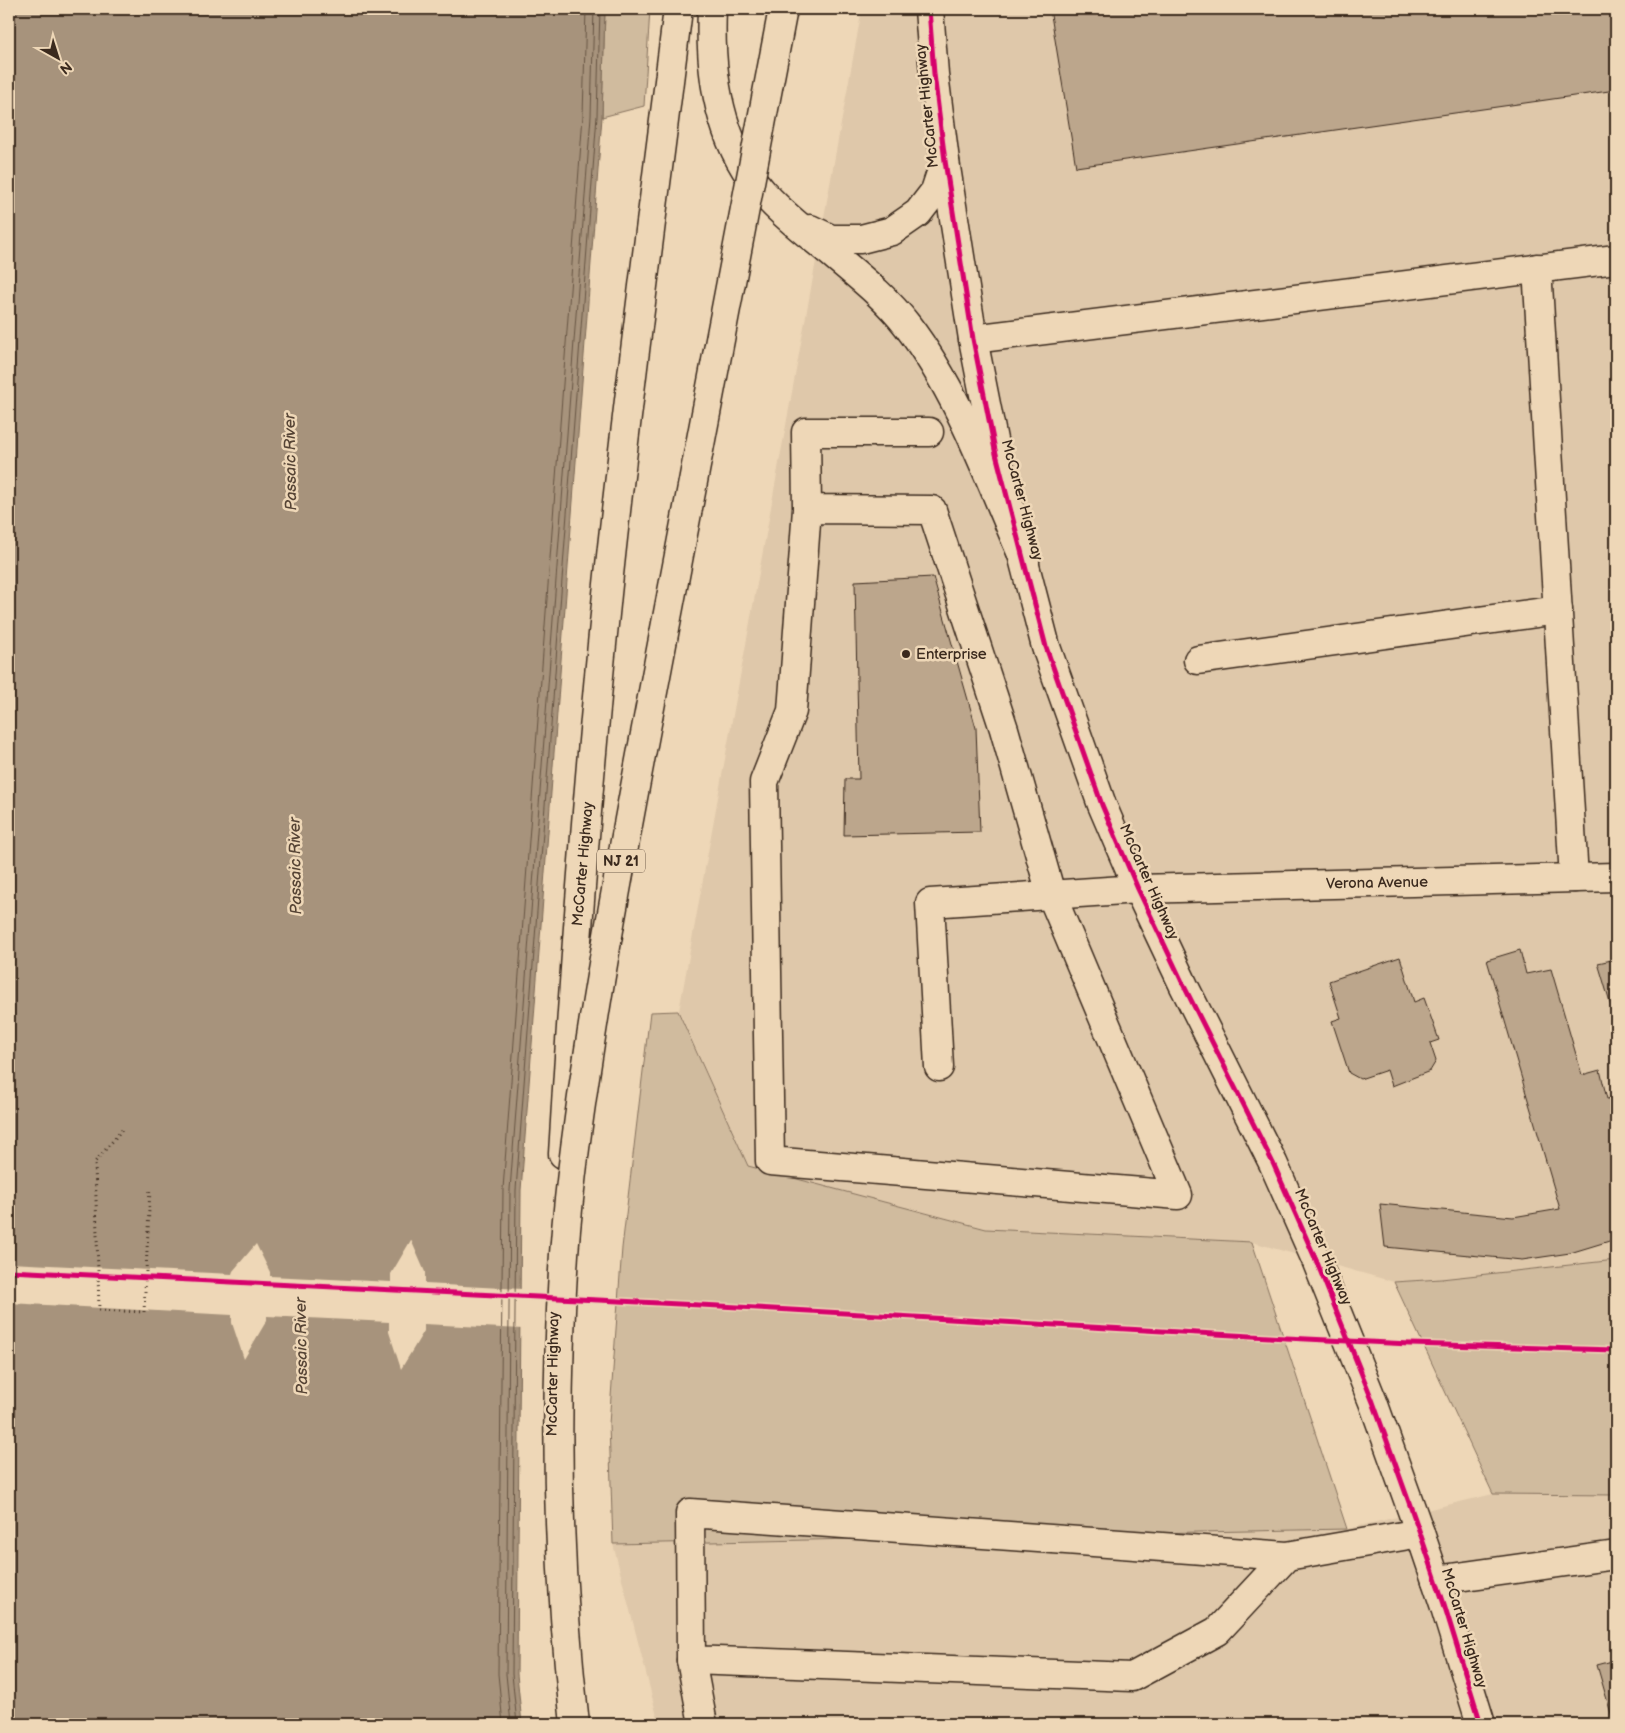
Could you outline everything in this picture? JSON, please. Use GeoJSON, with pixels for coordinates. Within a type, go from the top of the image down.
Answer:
{"type":"FeatureCollection","features":[{"type":"Feature","properties":{"kind":"main road","name":"McCarter Highway"},"geometry":{"type":"LineString","coordinates":[[564,1724],[557,1635],[552,1449],[553,1345],[569,1051],[594,733],[608,592],[678,9]]}},
{"type":"Feature","properties":{"kind":"main road"},"geometry":{"type":"LineString","coordinates":[[712,9],[712,59],[716,95],[727,135],[745,170],[770,201],[878,292],[907,324],[934,362],[958,408],[1025,561]]}},
{"type":"Feature","properties":{"kind":"main road","name":"NJ 21"},"geometry":{"type":"LineString","coordinates":[[575,1724],[566,1641],[557,1447],[564,1251],[575,1150],[589,1049],[619,872],[783,9]]}},
{"type":"Feature","properties":{"kind":"main road","name":"McCarter Highway"},"geometry":{"type":"LineString","coordinates":[[929,9],[934,74],[945,161],[972,339],[995,450],[1046,647],[1102,805],[1138,889],[1176,970],[1273,1163],[1316,1260],[1373,1402],[1436,1580],[1476,1723]]}},
{"type":"Feature","properties":{"kind":"main road"},"geometry":{"type":"LineString","coordinates":[[770,201],[804,226],[831,239],[861,239],[892,231],[918,213],[935,190],[945,161]]}},
{"type":"Feature","properties":{"kind":"main road"},"geometry":{"type":"LineString","coordinates":[[972,339],[1616,258]]}},
{"type":"Feature","properties":{"kind":"main road"},"geometry":{"type":"LineString","coordinates":[[1537,268],[1574,878]]}},
{"type":"Feature","properties":{"kind":"main road"},"geometry":{"type":"LineString","coordinates":[[807,509],[932,510],[1004,729],[1051,894],[1178,1195],[770,1161],[764,782],[792,711],[807,509],[806,432],[929,432]]}},
{"type":"Feature","properties":{"kind":"main road"},"geometry":{"type":"LineString","coordinates":[[1198,660],[1558,610]]}},
{"type":"Feature","properties":{"kind":"main road","name":"Verona Avenue"},"geometry":{"type":"LineString","coordinates":[[939,1067],[930,903],[1138,889],[1616,877]]}},
{"type":"Feature","properties":{"kind":"main road"},"geometry":{"type":"LineString","coordinates":[[703,1724],[691,1660],[690,1513],[1287,1556],[1420,1533]]}},
{"type":"Feature","properties":{"kind":"main road"},"geometry":{"type":"LineString","coordinates":[[1436,1580],[1616,1555]]}},
{"type":"Feature","properties":{"kind":"main road"},"geometry":{"type":"LineString","coordinates":[[691,1660],[1132,1677],[1217,1631],[1287,1556]]}},
{"type":"Feature","properties":{"kind":"path"},"geometry":{"type":"LineString","coordinates":[[122,1130],[95,1162],[98,1310],[144,1312],[150,1189]]}},
{"type":"Feature","properties":{"kind":"shaded area"},"geometry":{"type":"Polygon","coordinates":[[[605,9],[650,9],[644,106],[602,117],[605,9]]]}},
{"type":"Feature","properties":{"kind":"shaded area"},"geometry":{"type":"Polygon","coordinates":[[[862,9],[1616,9],[1616,1260],[1441,1279],[1394,1282],[1252,1242],[986,1229],[748,1166],[679,1011],[862,9]]]}},
{"type":"Feature","properties":{"kind":"shaded area"},"geometry":{"type":"Polygon","coordinates":[[[678,1011],[748,1166],[986,1229],[1252,1242],[1347,1529],[613,1544],[609,1424],[622,1248],[650,1012],[678,1011]]]}},
{"type":"Feature","properties":{"kind":"shaded area"},"geometry":{"type":"Polygon","coordinates":[[[1616,1260],[1616,1495],[1493,1494],[1394,1282],[1441,1279],[1616,1260]]]}},
{"type":"Feature","properties":{"kind":"shaded area"},"geometry":{"type":"Polygon","coordinates":[[[1493,1494],[1616,1495],[1616,1724],[659,1724],[613,1544],[1347,1529],[1493,1494]]]}},
{"type":"Feature","properties":{"kind":"water","name":"Passaic River"},"geometry":{"type":"Polygon","coordinates":[[[9,9],[605,9],[602,117],[521,1190],[517,1674],[522,1724],[9,1724],[9,9]]]}},
{"type":"Feature","properties":{"kind":"pier"},"geometry":{"type":"Polygon","coordinates":[[[411,1240],[425,1272],[425,1284],[523,1289],[523,1329],[424,1324],[424,1331],[401,1369],[389,1332],[389,1322],[267,1316],[267,1320],[244,1359],[232,1323],[232,1315],[9,1303],[9,1263],[232,1274],[256,1244],[270,1272],[270,1276],[391,1282],[391,1274],[411,1240]]]}},
{"type":"Feature","properties":{"kind":"building"},"geometry":{"type":"Polygon","coordinates":[[[1050,9],[1616,9],[1616,90],[1076,167],[1050,9]]]}},
{"type":"Feature","properties":{"kind":"building","name":"Enterprise"},"geometry":{"type":"Polygon","coordinates":[[[933,577],[976,728],[980,832],[844,835],[845,779],[859,779],[855,581],[933,577]]]}},
{"type":"Feature","properties":{"kind":"building"},"geometry":{"type":"Polygon","coordinates":[[[1520,950],[1526,974],[1551,969],[1582,1075],[1600,1070],[1607,1099],[1616,1097],[1616,1239],[1570,1253],[1522,1260],[1385,1247],[1380,1204],[1513,1217],[1560,1209],[1487,960],[1520,950]]]}},
{"type":"Feature","properties":{"kind":"building"},"geometry":{"type":"Polygon","coordinates":[[[1400,957],[1414,1002],[1424,998],[1439,1040],[1430,1043],[1436,1061],[1430,1071],[1392,1086],[1387,1070],[1360,1079],[1349,1073],[1332,1021],[1341,1018],[1329,981],[1400,957]]]}},
{"type":"Feature","properties":{"kind":"building"},"geometry":{"type":"Polygon","coordinates":[[[1616,959],[1616,1023],[1598,963],[1616,959]]]}},
{"type":"Feature","properties":{"kind":"building"},"geometry":{"type":"Polygon","coordinates":[[[1616,1660],[1616,1724],[1614,1724],[1597,1665],[1616,1660]]]}},
{"type":"Feature","properties":{"kind":"cycle path"},"geometry":{"type":"LineString","coordinates":[[929,9],[934,74],[945,161],[973,339],[995,450],[1046,647],[1102,805],[1138,889],[1184,986],[1273,1163],[1316,1260],[1373,1402],[1420,1533],[1481,1724]]}},
{"type":"Feature","properties":{"kind":"cycle path"},"geometry":{"type":"LineString","coordinates":[[9,1271],[720,1306],[1286,1338],[1616,1350]]}},
{"type":"Feature","properties":{"kind":"place","name":"Enterprise"},"geometry":{"type":"Point","coordinates":[906,654]}}]}
